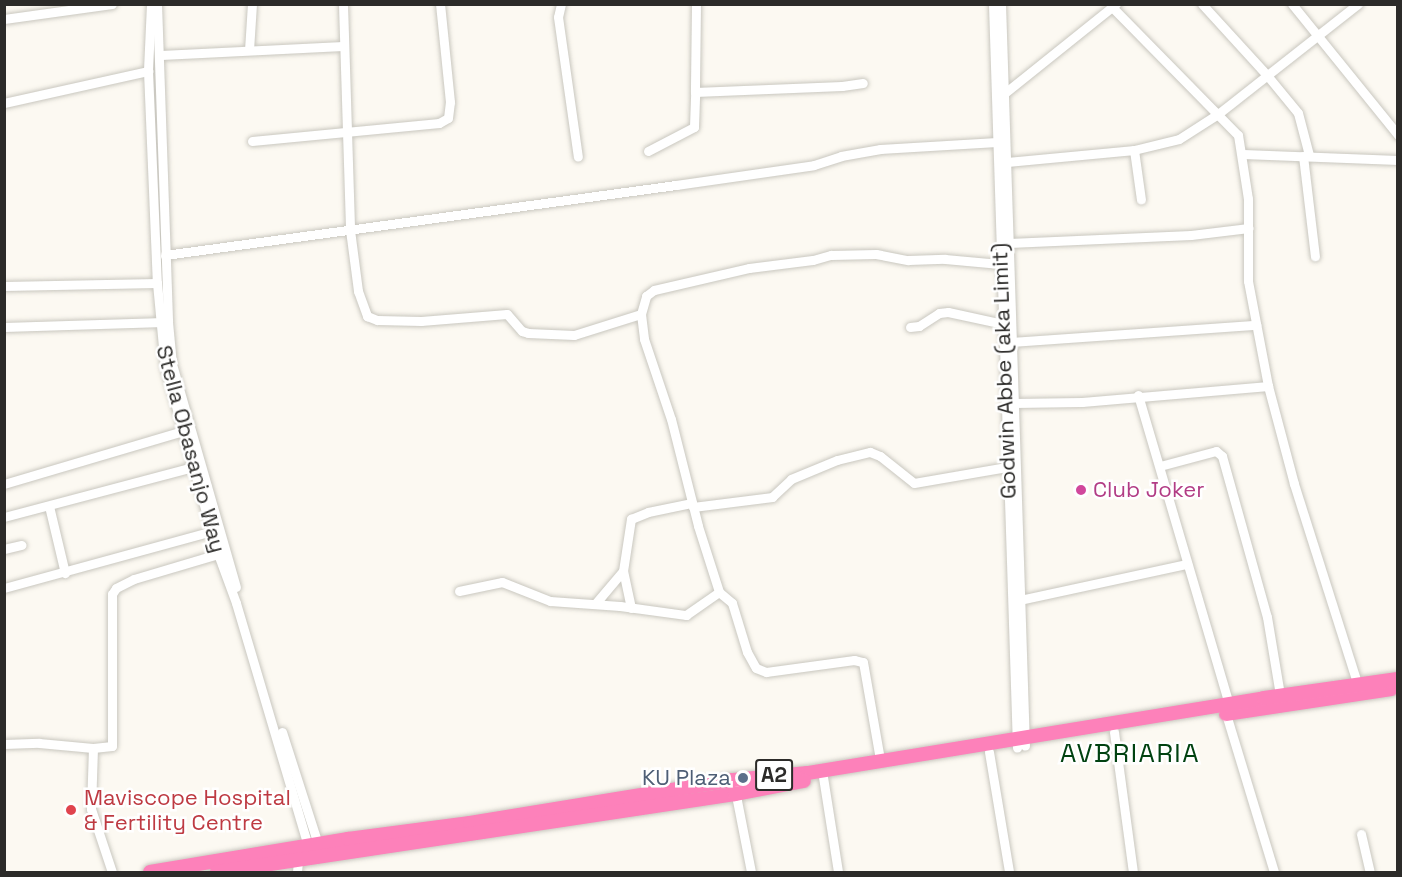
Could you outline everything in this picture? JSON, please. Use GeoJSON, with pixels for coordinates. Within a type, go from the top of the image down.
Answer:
{"type":"FeatureCollection","features":[{"type":"Feature","properties":{"kind":"highway","name":"A2"},"geometry":{"type":"LineString","coordinates":[[217,873],[297,866],[880,759],[1114,732],[1227,709],[1280,695],[1398,679]]}},
{"type":"Feature","properties":{"kind":"highway","name":"A2"},"geometry":{"type":"LineString","coordinates":[[150,873],[313,845],[734,787],[823,777],[989,752],[1021,742],[1227,709],[1398,688]]}},
{"type":"Feature","properties":{"kind":"street"},"geometry":{"type":"LineString","coordinates":[[4,19],[112,4]]}},
{"type":"Feature","properties":{"kind":"street","name":"Stella Obasanjo Way"},"geometry":{"type":"LineString","coordinates":[[151,4],[148,71],[157,283],[164,322],[165,367],[218,554],[236,603],[313,845]]}},
{"type":"Feature","properties":{"kind":"street"},"geometry":{"type":"LineString","coordinates":[[157,4],[161,55],[164,322],[176,380],[209,498],[313,845]]}},
{"type":"Feature","properties":{"kind":"street"},"geometry":{"type":"LineString","coordinates":[[249,50],[252,4]]}},
{"type":"Feature","properties":{"kind":"street"},"geometry":{"type":"LineString","coordinates":[[343,4],[350,230],[358,291],[367,316],[377,320],[421,321],[507,315],[522,331],[528,333],[574,335],[641,314]]}},
{"type":"Feature","properties":{"kind":"street"},"geometry":{"type":"LineString","coordinates":[[252,141],[348,130],[440,123],[448,118],[450,102],[440,4]]}},
{"type":"Feature","properties":{"kind":"street"},"geometry":{"type":"LineString","coordinates":[[561,4],[558,17],[578,157]]}},
{"type":"Feature","properties":{"kind":"street"},"geometry":{"type":"LineString","coordinates":[[648,151],[694,128],[696,4]]}},
{"type":"Feature","properties":{"kind":"street"},"geometry":{"type":"LineString","coordinates":[[1202,4],[1266,74],[1298,114],[1306,156],[1316,256]]}},
{"type":"Feature","properties":{"kind":"street"},"geometry":{"type":"LineString","coordinates":[[1292,4],[1398,135]]}},
{"type":"Feature","properties":{"kind":"street"},"geometry":{"type":"LineString","coordinates":[[1007,162],[1134,150],[1179,139],[1218,114],[1358,4]]}},
{"type":"Feature","properties":{"kind":"street","name":"Godwin Abbe (aka Limit)"},"geometry":{"type":"LineString","coordinates":[[1002,6],[997,142],[1000,264],[1007,467],[1021,742]]}},
{"type":"Feature","properties":{"kind":"street"},"geometry":{"type":"LineString","coordinates":[[1006,92],[1114,6],[1238,135],[1243,154],[1249,228],[1248,281],[1268,386],[1294,484],[1357,684]]}},
{"type":"Feature","properties":{"kind":"street"},"geometry":{"type":"LineString","coordinates":[[161,55],[343,46]]}},
{"type":"Feature","properties":{"kind":"street"},"geometry":{"type":"LineString","coordinates":[[4,103],[148,71]]}},
{"type":"Feature","properties":{"kind":"street","name":"Godwin Abbe (aka Limit)"},"geometry":{"type":"LineString","coordinates":[[1000,75],[1006,92],[1011,342],[1020,600],[1021,742]]}},
{"type":"Feature","properties":{"kind":"street"},"geometry":{"type":"LineString","coordinates":[[695,92],[843,86],[864,83]]}},
{"type":"Feature","properties":{"kind":"street"},"geometry":{"type":"LineString","coordinates":[[165,255],[814,165],[841,156],[880,149],[997,142]]}},
{"type":"Feature","properties":{"kind":"street"},"geometry":{"type":"LineString","coordinates":[[1134,150],[1141,200]]}},
{"type":"Feature","properties":{"kind":"street"},"geometry":{"type":"LineString","coordinates":[[1243,154],[1398,160]]}},
{"type":"Feature","properties":{"kind":"street"},"geometry":{"type":"LineString","coordinates":[[1009,243],[1191,235],[1249,228]]}},
{"type":"Feature","properties":{"kind":"street"},"geometry":{"type":"LineString","coordinates":[[880,759],[863,662],[854,660],[766,672],[756,668],[747,652],[732,603],[719,592],[693,505],[671,418],[644,339],[641,314],[646,296],[654,290],[726,272],[813,260],[831,255],[876,254],[908,260],[945,259],[1000,264]]}},
{"type":"Feature","properties":{"kind":"street"},"geometry":{"type":"LineString","coordinates":[[4,286],[157,283]]}},
{"type":"Feature","properties":{"kind":"street"},"geometry":{"type":"LineString","coordinates":[[910,327],[919,326],[939,313],[948,312],[1003,324]]}},
{"type":"Feature","properties":{"kind":"street"},"geometry":{"type":"LineString","coordinates":[[4,327],[164,322]]}},
{"type":"Feature","properties":{"kind":"street"},"geometry":{"type":"LineString","coordinates":[[1011,342],[1256,325]]}},
{"type":"Feature","properties":{"kind":"street"},"geometry":{"type":"LineString","coordinates":[[1014,404],[1082,402],[1138,395],[1268,386]]}},
{"type":"Feature","properties":{"kind":"street"},"geometry":{"type":"LineString","coordinates":[[1138,395],[1274,873]]}},
{"type":"Feature","properties":{"kind":"street"},"geometry":{"type":"LineString","coordinates":[[4,484],[183,431]]}},
{"type":"Feature","properties":{"kind":"street"},"geometry":{"type":"LineString","coordinates":[[1160,466],[1216,451],[1222,456],[1267,617],[1280,695]]}},
{"type":"Feature","properties":{"kind":"street"},"geometry":{"type":"LineString","coordinates":[[631,608],[623,571],[631,519],[648,512],[772,497],[791,480],[837,460],[870,452],[880,456],[914,483],[1007,467]]}},
{"type":"Feature","properties":{"kind":"street"},"geometry":{"type":"LineString","coordinates":[[4,517],[193,467]]}},
{"type":"Feature","properties":{"kind":"street"},"geometry":{"type":"LineString","coordinates":[[49,506],[65,573]]}},
{"type":"Feature","properties":{"kind":"street"},"geometry":{"type":"LineString","coordinates":[[4,588],[212,531]]}},
{"type":"Feature","properties":{"kind":"street"},"geometry":{"type":"LineString","coordinates":[[4,549],[22,545]]}},
{"type":"Feature","properties":{"kind":"street"},"geometry":{"type":"LineString","coordinates":[[4,744],[39,743],[93,748],[110,747],[113,742],[110,610],[112,594],[116,588],[134,579],[218,554]]}},
{"type":"Feature","properties":{"kind":"street"},"geometry":{"type":"LineString","coordinates":[[1020,600],[1187,564]]}},
{"type":"Feature","properties":{"kind":"street"},"geometry":{"type":"LineString","coordinates":[[595,604],[623,571]]}},
{"type":"Feature","properties":{"kind":"street"},"geometry":{"type":"LineString","coordinates":[[459,591],[502,582],[550,601],[686,615],[719,592]]}},
{"type":"Feature","properties":{"kind":"street"},"geometry":{"type":"LineString","coordinates":[[1114,732],[1133,873]]}},
{"type":"Feature","properties":{"kind":"street"},"geometry":{"type":"LineString","coordinates":[[93,748],[92,809],[112,873]]}},
{"type":"Feature","properties":{"kind":"street"},"geometry":{"type":"LineString","coordinates":[[989,752],[1009,873]]}},
{"type":"Feature","properties":{"kind":"street"},"geometry":{"type":"LineString","coordinates":[[823,777],[838,873]]}},
{"type":"Feature","properties":{"kind":"street"},"geometry":{"type":"LineString","coordinates":[[734,787],[751,873]]}},
{"type":"Feature","properties":{"kind":"street"},"geometry":{"type":"LineString","coordinates":[[1361,834],[1370,873]]}},
{"type":"Feature","properties":{"kind":"place","name":"Club Joker"},"geometry":{"type":"Point","coordinates":[1081,490]}},
{"type":"Feature","properties":{"kind":"place","name":"KU Plaza"},"geometry":{"type":"Point","coordinates":[743,778]}},
{"type":"Feature","properties":{"kind":"place","name":"Maviscope Hospital & Fertility Centre"},"geometry":{"type":"Point","coordinates":[71,810]}},
{"type":"Feature","properties":{"kind":"district","name":"AVBRIARIA"},"geometry":{"type":"Point","coordinates":[1130,754]}}]}
